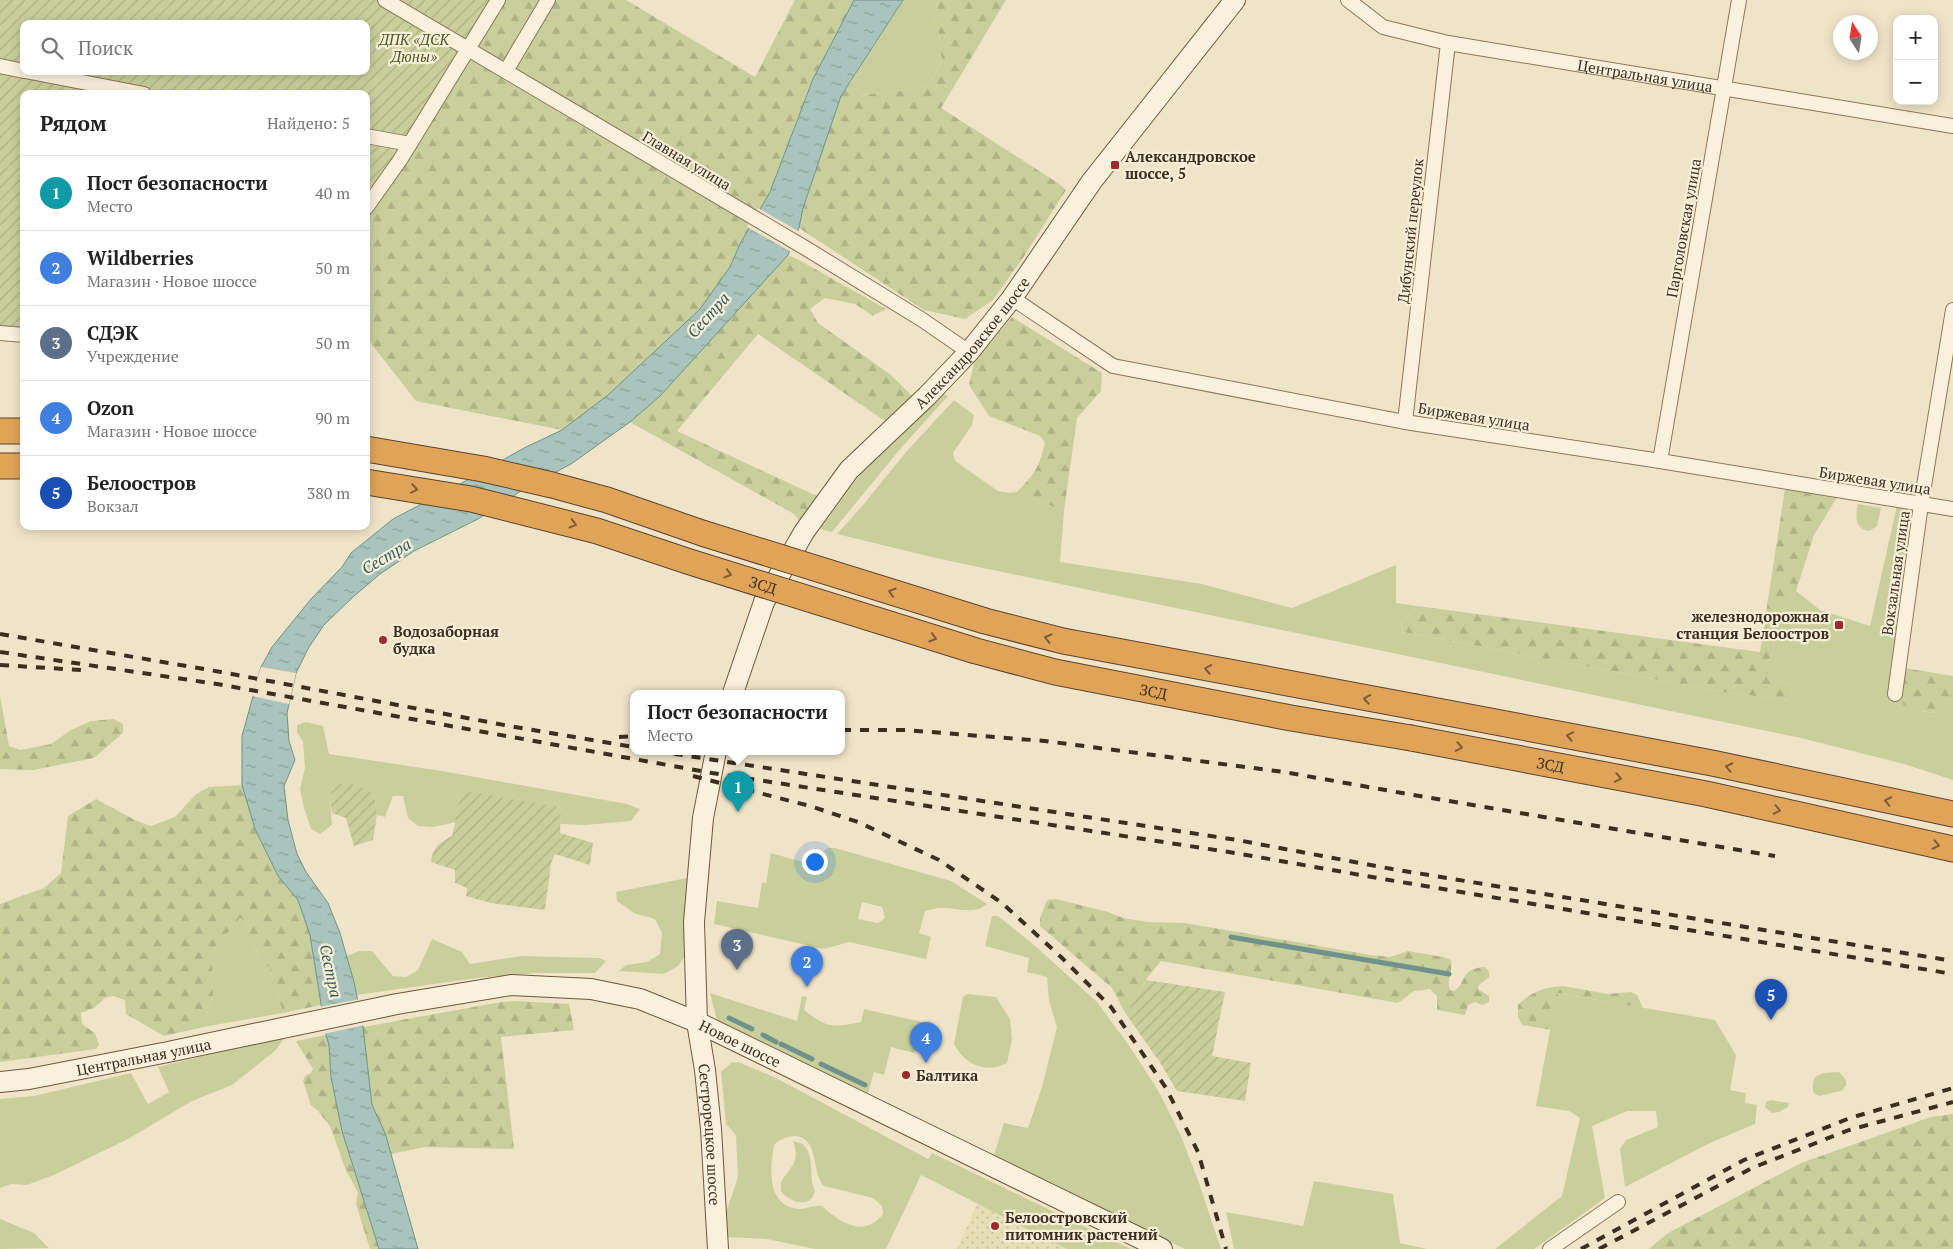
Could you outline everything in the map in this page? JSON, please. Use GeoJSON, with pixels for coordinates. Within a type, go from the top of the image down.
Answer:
{"type":"FeatureCollection","features":[{"type":"Feature","properties":{"kind":"highway"},"geometry":{"type":"LineString","coordinates":[[0,431],[20,431]]}},
{"type":"Feature","properties":{"kind":"highway","name":"ЗСД"},"geometry":{"type":"LineString","coordinates":[[370,449],[483,469],[607,500],[702,533],[985,621],[1054,639],[1295,686],[1712,763],[1953,814]]}},
{"type":"Feature","properties":{"kind":"highway"},"geometry":{"type":"LineString","coordinates":[[0,466],[20,466]]}},
{"type":"Feature","properties":{"kind":"highway","name":"ЗСД"},"geometry":{"type":"LineString","coordinates":[[370,483],[471,500],[597,531],[976,651],[1055,672],[1290,718],[1411,738],[1706,794],[1953,849]]}},
{"type":"Feature","properties":{"kind":"street","name":"Главная улица"},"geometry":{"type":"LineString","coordinates":[[385,0],[468,51],[506,71],[807,248],[969,352]]}},
{"type":"Feature","properties":{"kind":"street"},"geometry":{"type":"LineString","coordinates":[[370,202],[410,144],[498,0]]}},
{"type":"Feature","properties":{"kind":"street"},"geometry":{"type":"LineString","coordinates":[[506,71],[548,0]]}},
{"type":"Feature","properties":{"kind":"street","name":"Александровское шоссе"},"geometry":{"type":"LineString","coordinates":[[734,690],[764,602],[804,532],[849,470],[927,396],[969,352],[1012,298],[1092,181],[1235,0]]}},
{"type":"Feature","properties":{"kind":"street","name":"Центральная улица"},"geometry":{"type":"LineString","coordinates":[[1348,0],[1384,27],[1448,43],[1953,126]]}},
{"type":"Feature","properties":{"kind":"street","name":"Парголовская улица"},"geometry":{"type":"LineString","coordinates":[[1660,461],[1739,0]]}},
{"type":"Feature","properties":{"kind":"street","name":"Дибунский переулок"},"geometry":{"type":"LineString","coordinates":[[1405,422],[1448,43]]}},
{"type":"Feature","properties":{"kind":"street"},"geometry":{"type":"LineString","coordinates":[[0,66],[20,70]]}},
{"type":"Feature","properties":{"kind":"street"},"geometry":{"type":"LineString","coordinates":[[46,75],[123,90]]}},
{"type":"Feature","properties":{"kind":"street"},"geometry":{"type":"LineString","coordinates":[[370,137],[410,144]]}},
{"type":"Feature","properties":{"kind":"street","name":"Биржевая улица"},"geometry":{"type":"LineString","coordinates":[[1012,298],[1113,366],[1405,422],[1953,509]]}},
{"type":"Feature","properties":{"kind":"street","name":"Вокзальная улица"},"geometry":{"type":"LineString","coordinates":[[1895,694],[1921,504],[1953,310]]}},
{"type":"Feature","properties":{"kind":"street"},"geometry":{"type":"LineString","coordinates":[[0,334],[20,335]]}},
{"type":"Feature","properties":{"kind":"street"},"geometry":{"type":"LineString","coordinates":[[697,1022],[694,922],[703,818],[715,755]]}},
{"type":"Feature","properties":{"kind":"street","name":"Новое шоссе"},"geometry":{"type":"LineString","coordinates":[[286,1027],[463,992],[512,986],[591,989],[640,998],[697,1022],[1162,1249]]}},
{"type":"Feature","properties":{"kind":"street","name":"Сестрорецкое шоссе"},"geometry":{"type":"LineString","coordinates":[[697,1022],[705,1070],[713,1143],[718,1249]]}},
{"type":"Feature","properties":{"kind":"street","name":"Центральная улица"},"geometry":{"type":"LineString","coordinates":[[0,1082],[38,1077],[286,1027]]}},
{"type":"Feature","properties":{"kind":"street"},"geometry":{"type":"LineString","coordinates":[[1550,1249],[1618,1202]]}},
{"type":"Feature","properties":{"kind":"shaded area","name":"Белоостровский питомник растений"},"geometry":{"type":"Polygon","coordinates":[[[978,1204],[1067,1249],[957,1249],[978,1204]]]}},
{"type":"Feature","properties":{"kind":"green space","name":"ДПК «ДСК Дюны»"},"geometry":{"type":"Polygon","coordinates":[[[0,0],[498,0],[370,201],[370,90],[20,90],[20,335],[0,333],[0,0]]]}},
{"type":"Feature","properties":{"kind":"green space"},"geometry":{"type":"Polygon","coordinates":[[[498,0],[626,0],[755,77],[795,0],[854,0],[813,79],[770,192],[740,244],[730,267],[700,309],[608,395],[562,430],[416,401],[370,342],[370,201],[498,0]]]}},
{"type":"Feature","properties":{"kind":"green space"},"geometry":{"type":"Polygon","coordinates":[[[903,0],[940,0],[931,11],[938,25],[942,62],[927,86],[894,92],[859,95],[853,79],[903,0]]]}},
{"type":"Feature","properties":{"kind":"green space"},"geometry":{"type":"Polygon","coordinates":[[[940,0],[1006,0],[941,108],[1066,190],[1023,258],[993,300],[965,319],[924,310],[799,228],[803,208],[841,96],[853,79],[859,95],[894,92],[927,86],[942,62],[938,25],[931,11],[940,0]]]}},
{"type":"Feature","properties":{"kind":"green space"},"geometry":{"type":"Polygon","coordinates":[[[788,255],[886,309],[873,316],[855,304],[825,298],[810,309],[818,323],[891,375],[919,403],[806,530],[794,514],[630,422],[660,396],[788,255]],[[758,334],[677,431],[819,497],[844,461],[885,421],[758,334]]]}},
{"type":"Feature","properties":{"kind":"green space"},"geometry":{"type":"Polygon","coordinates":[[[1012,317],[1102,373],[1101,391],[1077,418],[1064,511],[1017,492],[1035,470],[1045,443],[1040,436],[989,416],[969,385],[974,363],[1012,317]]]}},
{"type":"Feature","properties":{"kind":"green space"},"geometry":{"type":"Polygon","coordinates":[[[944,394],[948,396],[901,448],[832,532],[820,529],[861,473],[944,394]]]}},
{"type":"Feature","properties":{"kind":"green space"},"geometry":{"type":"Polygon","coordinates":[[[954,400],[974,415],[972,425],[953,453],[955,461],[998,491],[1017,492],[1064,511],[1060,562],[1202,584],[1292,608],[1396,565],[1396,603],[1417,606],[1401,623],[1403,632],[1728,693],[1790,700],[1793,685],[1770,678],[1770,661],[1782,612],[1796,591],[1820,610],[1870,626],[1896,510],[1896,500],[1919,504],[1898,667],[1923,712],[1943,713],[1953,716],[1953,780],[1904,764],[1801,738],[940,559],[837,534],[906,452],[954,400]]]}},
{"type":"Feature","properties":{"kind":"green space"},"geometry":{"type":"Polygon","coordinates":[[[1786,482],[1841,491],[1814,535],[1796,591],[1782,612],[1770,661],[1770,678],[1793,685],[1790,700],[1728,693],[1403,632],[1401,623],[1417,606],[1760,652],[1786,482]]]}},
{"type":"Feature","properties":{"kind":"green space"},"geometry":{"type":"Polygon","coordinates":[[[1858,504],[1881,508],[1877,526],[1869,531],[1861,528],[1857,522],[1858,504]]]}},
{"type":"Feature","properties":{"kind":"green space"},"geometry":{"type":"Polygon","coordinates":[[[1898,667],[1953,676],[1953,716],[1919,711],[1903,705],[1895,691],[1898,667]]]}},
{"type":"Feature","properties":{"kind":"green space"},"geometry":{"type":"Polygon","coordinates":[[[0,695],[9,746],[20,750],[51,744],[71,730],[91,721],[114,719],[123,724],[123,733],[94,758],[33,770],[0,769],[0,695]]]}},
{"type":"Feature","properties":{"kind":"green space"},"geometry":{"type":"Polygon","coordinates":[[[306,722],[323,726],[329,754],[442,771],[627,804],[640,809],[631,821],[585,825],[560,824],[561,808],[460,799],[456,822],[434,827],[418,826],[408,818],[403,796],[393,796],[385,817],[377,815],[374,793],[330,800],[332,825],[320,834],[311,829],[300,789],[305,768],[303,742],[297,732],[297,725],[306,722]]]}},
{"type":"Feature","properties":{"kind":"green space"},"geometry":{"type":"Polygon","coordinates":[[[350,783],[374,793],[377,815],[373,840],[354,846],[346,818],[332,813],[330,800],[334,784],[350,783]]]}},
{"type":"Feature","properties":{"kind":"green space"},"geometry":{"type":"Polygon","coordinates":[[[242,785],[255,829],[278,876],[298,900],[310,935],[321,1005],[283,1013],[269,967],[261,963],[245,921],[240,918],[216,947],[212,958],[213,995],[203,1027],[164,1036],[126,1014],[125,1000],[113,996],[105,998],[94,1008],[81,1013],[82,1024],[95,1033],[99,1045],[96,1049],[0,1062],[0,904],[44,888],[61,873],[68,816],[96,799],[135,820],[151,826],[175,817],[196,794],[209,787],[242,785]]]}},
{"type":"Feature","properties":{"kind":"green space"},"geometry":{"type":"Polygon","coordinates":[[[467,791],[561,808],[560,833],[593,843],[590,865],[555,854],[551,863],[545,910],[491,903],[466,896],[467,888],[455,883],[455,870],[431,862],[437,846],[452,836],[460,799],[467,791]]]}},
{"type":"Feature","properties":{"kind":"green space"},"geometry":{"type":"Polygon","coordinates":[[[828,848],[835,848],[951,881],[987,904],[976,910],[941,908],[925,911],[919,933],[931,937],[926,959],[849,942],[824,949],[714,924],[717,901],[758,908],[762,882],[766,883],[771,853],[806,863],[828,848]],[[862,902],[858,919],[878,923],[885,918],[882,907],[862,902]]]}},
{"type":"Feature","properties":{"kind":"green space"},"geometry":{"type":"Polygon","coordinates":[[[687,878],[685,956],[678,966],[664,974],[619,971],[626,965],[647,962],[660,954],[662,933],[655,919],[634,913],[617,901],[616,892],[687,878]]]}},
{"type":"Feature","properties":{"kind":"green space"},"geometry":{"type":"Polygon","coordinates":[[[1056,899],[1108,912],[1123,918],[1148,922],[1185,923],[1371,955],[1390,957],[1408,951],[1443,957],[1451,960],[1449,986],[1450,990],[1454,991],[1461,984],[1467,973],[1476,968],[1485,967],[1489,972],[1489,977],[1478,986],[1479,990],[1489,996],[1489,1002],[1482,1005],[1475,1002],[1468,1005],[1465,1015],[1437,1010],[1437,996],[1430,989],[1414,991],[1398,1003],[1161,961],[1147,978],[1126,1014],[1112,988],[1040,926],[1040,918],[1047,900],[1056,899]]]}},
{"type":"Feature","properties":{"kind":"green space"},"geometry":{"type":"Polygon","coordinates":[[[992,916],[998,916],[1033,944],[1097,1002],[1128,1044],[1159,1092],[1181,1136],[1221,1249],[1185,1249],[1024,1172],[994,1155],[1004,1123],[1028,1128],[1042,1087],[1057,1027],[1049,1001],[1047,977],[1027,972],[1029,958],[985,946],[992,916]]]}},
{"type":"Feature","properties":{"kind":"green space"},"geometry":{"type":"Polygon","coordinates":[[[240,918],[245,921],[261,963],[269,967],[283,1013],[203,1027],[213,995],[212,958],[216,947],[240,918]]]}},
{"type":"Feature","properties":{"kind":"green space"},"geometry":{"type":"Polygon","coordinates":[[[432,939],[462,952],[470,964],[522,956],[599,958],[606,961],[595,973],[538,973],[476,978],[357,995],[347,956],[359,951],[372,951],[393,976],[406,977],[418,970],[432,939]]]}},
{"type":"Feature","properties":{"kind":"green space"},"geometry":{"type":"Polygon","coordinates":[[[1146,980],[1225,992],[1212,1056],[1251,1063],[1245,1101],[1177,1091],[1161,1064],[1126,1014],[1146,980]]]}},
{"type":"Feature","properties":{"kind":"green space"},"geometry":{"type":"Polygon","coordinates":[[[1563,986],[1608,994],[1631,992],[1637,995],[1643,1008],[1558,993],[1552,1030],[1522,1025],[1518,1017],[1518,1005],[1539,991],[1563,986]]]}},
{"type":"Feature","properties":{"kind":"green space"},"geometry":{"type":"Polygon","coordinates":[[[710,993],[797,1021],[802,996],[807,997],[804,1010],[831,1025],[837,1026],[861,1022],[864,1009],[922,1022],[914,1053],[891,1047],[884,1075],[874,1072],[868,1093],[717,1020],[710,993]]]}},
{"type":"Feature","properties":{"kind":"green space"},"geometry":{"type":"Polygon","coordinates":[[[1557,993],[1715,1020],[1736,1055],[1730,1090],[1746,1093],[1745,1103],[1757,1105],[1755,1124],[1712,1142],[1625,1187],[1620,1149],[1626,1140],[1658,1127],[1656,1111],[1627,1111],[1592,1126],[1605,1198],[1534,1249],[1495,1249],[1562,1196],[1580,1118],[1569,1111],[1536,1106],[1557,993]]]}},
{"type":"Feature","properties":{"kind":"green space"},"geometry":{"type":"Polygon","coordinates":[[[967,994],[996,997],[1010,1019],[1012,1039],[1007,1063],[991,1068],[977,1066],[964,1057],[954,1044],[963,997],[967,994]]]}},
{"type":"Feature","properties":{"kind":"green space"},"geometry":{"type":"Polygon","coordinates":[[[501,1002],[569,1004],[574,1030],[501,1037],[514,1149],[425,1147],[391,1154],[385,1133],[372,1105],[363,1027],[501,1002]]]}},
{"type":"Feature","properties":{"kind":"green space"},"geometry":{"type":"Polygon","coordinates":[[[326,1035],[329,1045],[331,1077],[342,1131],[379,1249],[370,1249],[356,1204],[358,1193],[345,1168],[330,1126],[311,1105],[303,1081],[305,1076],[311,1073],[313,1069],[296,1041],[326,1035]]]}},
{"type":"Feature","properties":{"kind":"green space"},"geometry":{"type":"Polygon","coordinates":[[[286,1036],[275,1051],[232,1085],[192,1101],[128,1139],[56,1174],[27,1185],[11,1184],[0,1188],[0,1099],[34,1096],[131,1073],[148,1104],[169,1092],[158,1067],[286,1036]]]}},
{"type":"Feature","properties":{"kind":"green space"},"geometry":{"type":"Polygon","coordinates":[[[738,1062],[776,1078],[928,1159],[932,1153],[1131,1249],[1067,1249],[921,1175],[886,1249],[815,1249],[767,1239],[724,1237],[723,1214],[727,1210],[738,1177],[736,1135],[726,1124],[721,1072],[731,1063],[738,1062]],[[797,1136],[790,1137],[774,1145],[771,1175],[776,1193],[781,1201],[788,1206],[799,1209],[822,1206],[836,1218],[860,1227],[868,1226],[876,1221],[883,1214],[882,1206],[873,1198],[824,1186],[820,1180],[812,1151],[804,1139],[797,1136]]]}},
{"type":"Feature","properties":{"kind":"green space"},"geometry":{"type":"Polygon","coordinates":[[[1839,1072],[1846,1080],[1846,1086],[1841,1091],[1819,1096],[1813,1092],[1815,1077],[1823,1073],[1839,1072]]]}},
{"type":"Feature","properties":{"kind":"green space"},"geometry":{"type":"Polygon","coordinates":[[[1771,1100],[1789,1103],[1788,1107],[1779,1112],[1772,1113],[1765,1107],[1766,1102],[1771,1100]]]}},
{"type":"Feature","properties":{"kind":"green space"},"geometry":{"type":"Polygon","coordinates":[[[1953,1114],[1953,1249],[1649,1249],[1668,1233],[1801,1163],[1931,1117],[1953,1114]]]}},
{"type":"Feature","properties":{"kind":"green space"},"geometry":{"type":"Polygon","coordinates":[[[793,1141],[803,1144],[811,1161],[812,1182],[815,1193],[808,1201],[798,1202],[788,1198],[781,1191],[781,1182],[795,1159],[796,1154],[793,1141]]]}},
{"type":"Feature","properties":{"kind":"green space"},"geometry":{"type":"Polygon","coordinates":[[[1314,1181],[1393,1194],[1400,1243],[1427,1249],[1234,1249],[1226,1212],[1303,1226],[1314,1181]]]}},
{"type":"Feature","properties":{"kind":"green space"},"geometry":{"type":"Polygon","coordinates":[[[0,1219],[34,1233],[49,1248],[0,1249],[0,1219]]]}},
{"type":"Feature","properties":{"kind":"water","name":"Сестра"},"geometry":{"type":"Polygon","coordinates":[[[854,0],[903,0],[841,96],[803,208],[799,228],[788,255],[660,396],[630,422],[571,464],[524,489],[478,519],[414,551],[380,574],[324,625],[309,647],[296,673],[287,713],[289,741],[295,760],[284,786],[288,820],[297,854],[306,872],[328,903],[340,933],[354,982],[363,1027],[372,1105],[385,1133],[418,1249],[379,1249],[342,1131],[331,1077],[329,1045],[310,935],[298,900],[278,876],[255,829],[242,785],[242,736],[261,667],[272,647],[311,599],[342,567],[351,553],[393,519],[524,448],[562,430],[608,395],[700,309],[730,267],[740,244],[770,192],[813,79],[854,0]]]}},
{"type":"Feature","properties":{"kind":"pier"},"geometry":{"type":"Polygon","coordinates":[[[758,208],[800,232],[791,252],[747,227],[758,208]]]}},
{"type":"Feature","properties":{"kind":"pier"},"geometry":{"type":"Polygon","coordinates":[[[261,667],[296,673],[289,704],[252,696],[261,667]]]}},
{"type":"Feature","properties":{"kind":"pier"},"geometry":{"type":"Polygon","coordinates":[[[360,999],[365,1025],[323,1034],[319,1007],[360,999]]]}},
{"type":"Feature","properties":{"kind":"waterway"},"geometry":{"type":"LineString","coordinates":[[1231,937],[1449,974]]}},
{"type":"Feature","properties":{"kind":"waterway"},"geometry":{"type":"LineString","coordinates":[[729,1018],[752,1029]]}},
{"type":"Feature","properties":{"kind":"waterway"},"geometry":{"type":"LineString","coordinates":[[763,1035],[776,1042]]}},
{"type":"Feature","properties":{"kind":"waterway"},"geometry":{"type":"LineString","coordinates":[[781,1044],[812,1059]]}},
{"type":"Feature","properties":{"kind":"waterway"},"geometry":{"type":"LineString","coordinates":[[821,1064],[865,1085]]}},
{"type":"Feature","properties":{"kind":"railway"},"geometry":{"type":"LineString","coordinates":[[0,634],[630,746]]}},
{"type":"Feature","properties":{"kind":"railway"},"geometry":{"type":"LineString","coordinates":[[0,652],[217,684],[712,773],[1235,853],[1953,974]]}},
{"type":"Feature","properties":{"kind":"railway"},"geometry":{"type":"LineString","coordinates":[[0,665],[81,670]]}},
{"type":"Feature","properties":{"kind":"railway"},"geometry":{"type":"LineString","coordinates":[[845,730],[905,730],[1045,741],[1284,772],[1775,856]]}},
{"type":"Feature","properties":{"kind":"railway"},"geometry":{"type":"LineString","coordinates":[[619,737],[630,736]]}},
{"type":"Feature","properties":{"kind":"railway"},"geometry":{"type":"LineString","coordinates":[[682,755],[1237,840],[1392,869],[1953,961]]}},
{"type":"Feature","properties":{"kind":"railway"},"geometry":{"type":"LineString","coordinates":[[693,776],[810,806],[858,822],[939,860],[1002,903],[1061,957],[1111,1007],[1166,1088],[1198,1152],[1226,1249]]}},
{"type":"Feature","properties":{"kind":"railway"},"geometry":{"type":"LineString","coordinates":[[1581,1249],[1744,1160],[1850,1118],[1953,1088]]}},
{"type":"Feature","properties":{"kind":"railway"},"geometry":{"type":"LineString","coordinates":[[1599,1249],[1752,1168],[1849,1130],[1953,1102]]}},
{"type":"Feature","properties":{"kind":"place","name":"Александровское шоссе, 5"},"geometry":{"type":"Point","coordinates":[1115,165]}},
{"type":"Feature","properties":{"kind":"place","name":"железнодорожная станция Белоостров"},"geometry":{"type":"Point","coordinates":[1839,625]}},
{"type":"Feature","properties":{"kind":"place","name":"Водозаборная будка"},"geometry":{"type":"Point","coordinates":[383,640]}},
{"type":"Feature","properties":{"kind":"place","name":"Пост безопасности"},"geometry":{"type":"Point","coordinates":[738,812]}},
{"type":"Feature","properties":{"kind":"place","name":"СДЭК"},"geometry":{"type":"Point","coordinates":[737,970]}},
{"type":"Feature","properties":{"kind":"place","name":"Wildberries"},"geometry":{"type":"Point","coordinates":[807,987]}},
{"type":"Feature","properties":{"kind":"place","name":"Белоостров"},"geometry":{"type":"Point","coordinates":[1771,1020]}},
{"type":"Feature","properties":{"kind":"place","name":"Ozon"},"geometry":{"type":"Point","coordinates":[926,1063]}},
{"type":"Feature","properties":{"kind":"place","name":"Балтика"},"geometry":{"type":"Point","coordinates":[906,1075]}},
{"type":"Feature","properties":{"kind":"place","name":"Белоостровский питомник растений"},"geometry":{"type":"Point","coordinates":[995,1226]}}]}
